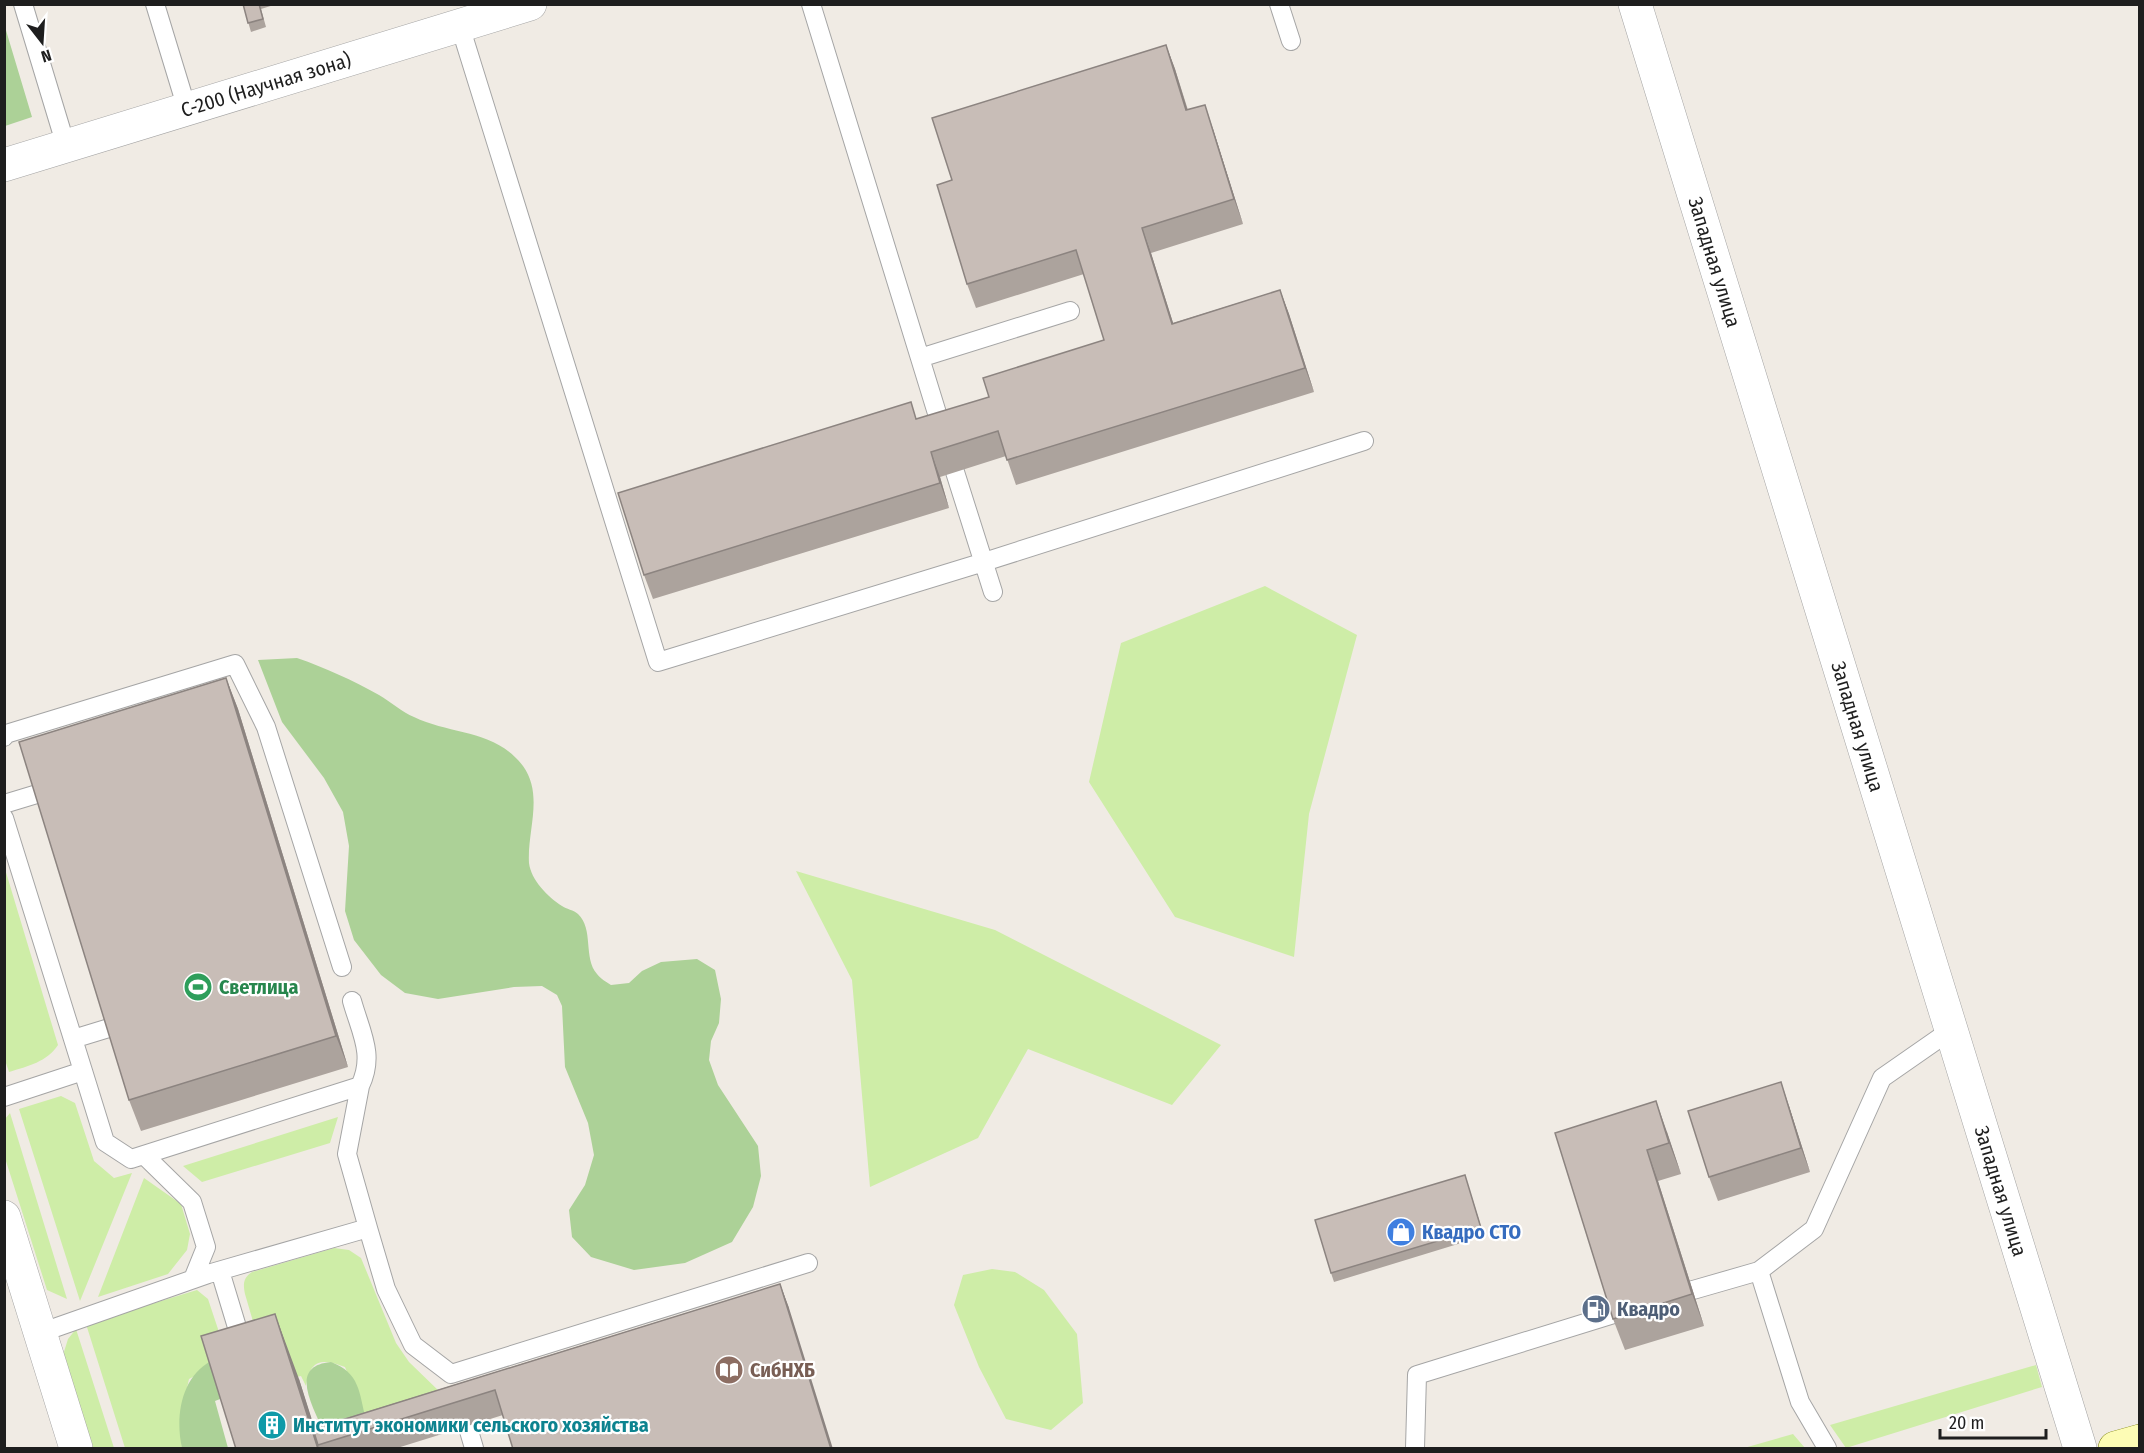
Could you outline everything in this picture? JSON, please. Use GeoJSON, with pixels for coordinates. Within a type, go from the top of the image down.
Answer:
{"type":"FeatureCollection","features":[{"type":"Feature","properties":{"kind":"main road"},"geometry":{"type":"LineString","coordinates":[[2115,1449],[2139,1441]]}},
{"type":"Feature","properties":{"kind":"street","name":"С-200 (Научная зона)"},"geometry":{"type":"LineString","coordinates":[[4,165],[530,4]]}},
{"type":"Feature","properties":{"kind":"street","name":"Западная улица"},"geometry":{"type":"LineString","coordinates":[[1635,4],[2080,1449]]}},
{"type":"Feature","properties":{"kind":"street"},"geometry":{"type":"LineString","coordinates":[[4,1217],[11,1258],[40,1333],[76,1449]]}},
{"type":"Feature","properties":{"kind":"lane"},"geometry":{"type":"LineString","coordinates":[[22,4],[66,146]]}},
{"type":"Feature","properties":{"kind":"lane"},"geometry":{"type":"LineString","coordinates":[[155,4],[187,109]]}},
{"type":"Feature","properties":{"kind":"lane"},"geometry":{"type":"LineString","coordinates":[[811,4],[944,437]]}},
{"type":"Feature","properties":{"kind":"lane"},"geometry":{"type":"LineString","coordinates":[[1279,4],[1291,40]]}},
{"type":"Feature","properties":{"kind":"lane"},"geometry":{"type":"LineString","coordinates":[[460,26],[658,662],[984,562],[1364,441]]}},
{"type":"Feature","properties":{"kind":"lane"},"geometry":{"type":"LineString","coordinates":[[920,358],[1070,311]]}},
{"type":"Feature","properties":{"kind":"lane"},"geometry":{"type":"LineString","coordinates":[[955,472],[993,592]]}},
{"type":"Feature","properties":{"kind":"lane"},"geometry":{"type":"LineString","coordinates":[[4,737],[6,734],[235,664],[266,728],[342,967]]}},
{"type":"Feature","properties":{"kind":"lane"},"geometry":{"type":"LineString","coordinates":[[4,804],[37,795]]}},
{"type":"Feature","properties":{"kind":"lane"},"geometry":{"type":"LineString","coordinates":[[4,819],[105,1142],[131,1159],[360,1086]]}},
{"type":"Feature","properties":{"kind":"lane"},"geometry":{"type":"LineString","coordinates":[[352,1001],[368,1058],[368,1070],[360,1086],[347,1154],[386,1289],[413,1346],[451,1374],[474,1449]]}},
{"type":"Feature","properties":{"kind":"lane"},"geometry":{"type":"LineString","coordinates":[[73,1039],[109,1028]]}},
{"type":"Feature","properties":{"kind":"lane"},"geometry":{"type":"LineString","coordinates":[[1693,1290],[1759,1271],[1814,1229],[1882,1078],[1951,1030]]}},
{"type":"Feature","properties":{"kind":"lane"},"geometry":{"type":"LineString","coordinates":[[4,1097],[83,1071]]}},
{"type":"Feature","properties":{"kind":"lane"},"geometry":{"type":"LineString","coordinates":[[144,1155],[192,1202],[206,1247],[193,1279]]}},
{"type":"Feature","properties":{"kind":"lane"},"geometry":{"type":"LineString","coordinates":[[40,1333],[193,1279],[368,1228]]}},
{"type":"Feature","properties":{"kind":"lane"},"geometry":{"type":"LineString","coordinates":[[451,1374],[808,1263]]}},
{"type":"Feature","properties":{"kind":"lane"},"geometry":{"type":"LineString","coordinates":[[220,1271],[249,1368]]}},
{"type":"Feature","properties":{"kind":"lane"},"geometry":{"type":"LineString","coordinates":[[1759,1271],[1800,1402],[1827,1449]]}},
{"type":"Feature","properties":{"kind":"lane"},"geometry":{"type":"LineString","coordinates":[[1415,1449],[1417,1375],[1614,1314]]}},
{"type":"Feature","properties":{"kind":"green space"},"geometry":{"type":"Polygon","coordinates":[[[5,27],[32,117],[4,126],[5,27]]]}},
{"type":"Feature","properties":{"kind":"green space"},"geometry":{"type":"Polygon","coordinates":[[[1265,586],[1357,635],[1309,814],[1294,957],[1175,917],[1089,782],[1121,643],[1265,586]]]}},
{"type":"Feature","properties":{"kind":"green space"},"geometry":{"type":"Polygon","coordinates":[[[297,658],[359,684],[414,717],[486,739],[512,754],[523,766],[533,789],[530,869],[537,882],[551,898],[576,913],[583,920],[590,960],[603,980],[611,985],[629,983],[642,971],[661,962],[697,959],[715,970],[721,999],[719,1023],[711,1041],[709,1060],[718,1085],[758,1146],[761,1176],[753,1207],[732,1242],[685,1263],[634,1270],[591,1257],[572,1237],[569,1210],[585,1185],[594,1155],[588,1123],[565,1067],[562,1006],[557,995],[542,986],[514,987],[438,999],[405,993],[381,975],[354,940],[345,911],[349,846],[343,812],[324,778],[282,722],[258,660],[297,658]]]}},
{"type":"Feature","properties":{"kind":"green space"},"geometry":{"type":"Polygon","coordinates":[[[5,869],[58,1045],[43,1059],[9,1072],[4,1057],[5,869]]]}},
{"type":"Feature","properties":{"kind":"green space"},"geometry":{"type":"Polygon","coordinates":[[[796,871],[995,930],[1221,1045],[1172,1105],[1028,1049],[978,1138],[870,1187],[852,980],[796,871]]]}},
{"type":"Feature","properties":{"kind":"green space"},"geometry":{"type":"Polygon","coordinates":[[[61,1096],[75,1103],[94,1161],[114,1178],[132,1173],[80,1301],[19,1109],[61,1096]]]}},
{"type":"Feature","properties":{"kind":"green space"},"geometry":{"type":"Polygon","coordinates":[[[10,1113],[67,1299],[47,1290],[5,1158],[5,1119],[10,1113]]]}},
{"type":"Feature","properties":{"kind":"green space"},"geometry":{"type":"Polygon","coordinates":[[[338,1117],[330,1143],[202,1182],[183,1166],[338,1117]]]}},
{"type":"Feature","properties":{"kind":"green space"},"geometry":{"type":"Polygon","coordinates":[[[144,1178],[181,1204],[190,1234],[187,1250],[168,1274],[98,1297],[144,1178]]]}},
{"type":"Feature","properties":{"kind":"green space"},"geometry":{"type":"Polygon","coordinates":[[[334,1248],[349,1250],[361,1258],[396,1343],[409,1362],[440,1392],[366,1420],[345,1367],[330,1362],[318,1363],[311,1370],[306,1386],[301,1376],[271,1383],[245,1294],[245,1279],[252,1272],[334,1248]]]}},
{"type":"Feature","properties":{"kind":"green space"},"geometry":{"type":"Polygon","coordinates":[[[992,1269],[1015,1272],[1044,1290],[1077,1334],[1083,1403],[1051,1430],[1006,1419],[979,1367],[954,1305],[963,1275],[992,1269]]]}},
{"type":"Feature","properties":{"kind":"green space"},"geometry":{"type":"Polygon","coordinates":[[[197,1290],[208,1299],[228,1359],[189,1379],[180,1419],[182,1448],[125,1448],[86,1324],[197,1290]]]}},
{"type":"Feature","properties":{"kind":"green space"},"geometry":{"type":"Polygon","coordinates":[[[76,1329],[114,1448],[92,1448],[63,1355],[68,1339],[76,1329]]]}},
{"type":"Feature","properties":{"kind":"green space"},"geometry":{"type":"Polygon","coordinates":[[[211,1361],[238,1392],[215,1401],[228,1448],[182,1448],[180,1411],[187,1387],[201,1368],[211,1361]]]}},
{"type":"Feature","properties":{"kind":"green space"},"geometry":{"type":"Polygon","coordinates":[[[331,1362],[348,1372],[353,1378],[366,1420],[324,1433],[310,1400],[307,1379],[310,1371],[318,1365],[331,1362]]]}},
{"type":"Feature","properties":{"kind":"green space"},"geometry":{"type":"Polygon","coordinates":[[[2036,1365],[2042,1387],[1846,1448],[1830,1425],[2036,1365]]]}},
{"type":"Feature","properties":{"kind":"green space"},"geometry":{"type":"Polygon","coordinates":[[[1793,1434],[1805,1448],[1744,1448],[1793,1434]]]}},
{"type":"Feature","properties":{"kind":"building"},"geometry":{"type":"Polygon","coordinates":[[[243,4],[259,4],[263,19],[248,23],[243,4]]]}},
{"type":"Feature","properties":{"kind":"building"},"geometry":{"type":"Polygon","coordinates":[[[1166,45],[1186,110],[1205,105],[1234,199],[1142,228],[1172,324],[1280,290],[1305,368],[1007,460],[998,431],[931,452],[940,483],[644,575],[618,493],[911,402],[916,419],[989,397],[983,378],[1104,340],[1076,250],[967,284],[937,185],[952,180],[932,118],[1166,45]]]}},
{"type":"Feature","properties":{"kind":"building"},"geometry":{"type":"Polygon","coordinates":[[[226,678],[336,1036],[129,1100],[19,742],[226,678]]]}},
{"type":"Feature","properties":{"kind":"building"},"geometry":{"type":"Polygon","coordinates":[[[1781,1082],[1801,1148],[1709,1177],[1688,1111],[1781,1082]]]}},
{"type":"Feature","properties":{"kind":"building"},"geometry":{"type":"Polygon","coordinates":[[[1656,1101],[1669,1143],[1647,1150],[1692,1294],[1613,1319],[1555,1133],[1656,1101]]]}},
{"type":"Feature","properties":{"kind":"building","name":"Квадро СТО"},"geometry":{"type":"Polygon","coordinates":[[[1465,1175],[1481,1228],[1331,1273],[1315,1220],[1465,1175]]]}},
{"type":"Feature","properties":{"kind":"building"},"geometry":{"type":"Polygon","coordinates":[[[780,1284],[831,1449],[513,1449],[495,1390],[318,1445],[313,1429],[780,1284]]]}},
{"type":"Feature","properties":{"kind":"building"},"geometry":{"type":"Polygon","coordinates":[[[275,1314],[318,1449],[236,1449],[201,1336],[275,1314]]]}},
{"type":"Feature","properties":{"kind":"place","name":"Светлица"},"geometry":{"type":"Point","coordinates":[198,987]}},
{"type":"Feature","properties":{"kind":"place","name":"Квадро СТО"},"geometry":{"type":"Point","coordinates":[1401,1232]}},
{"type":"Feature","properties":{"kind":"place","name":"Квадро"},"geometry":{"type":"Point","coordinates":[1596,1309]}},
{"type":"Feature","properties":{"kind":"place","name":"СибНХБ"},"geometry":{"type":"Point","coordinates":[729,1370]}},
{"type":"Feature","properties":{"kind":"place","name":"Институт экономики сельского хозяйства"},"geometry":{"type":"Point","coordinates":[272,1425]}}]}
